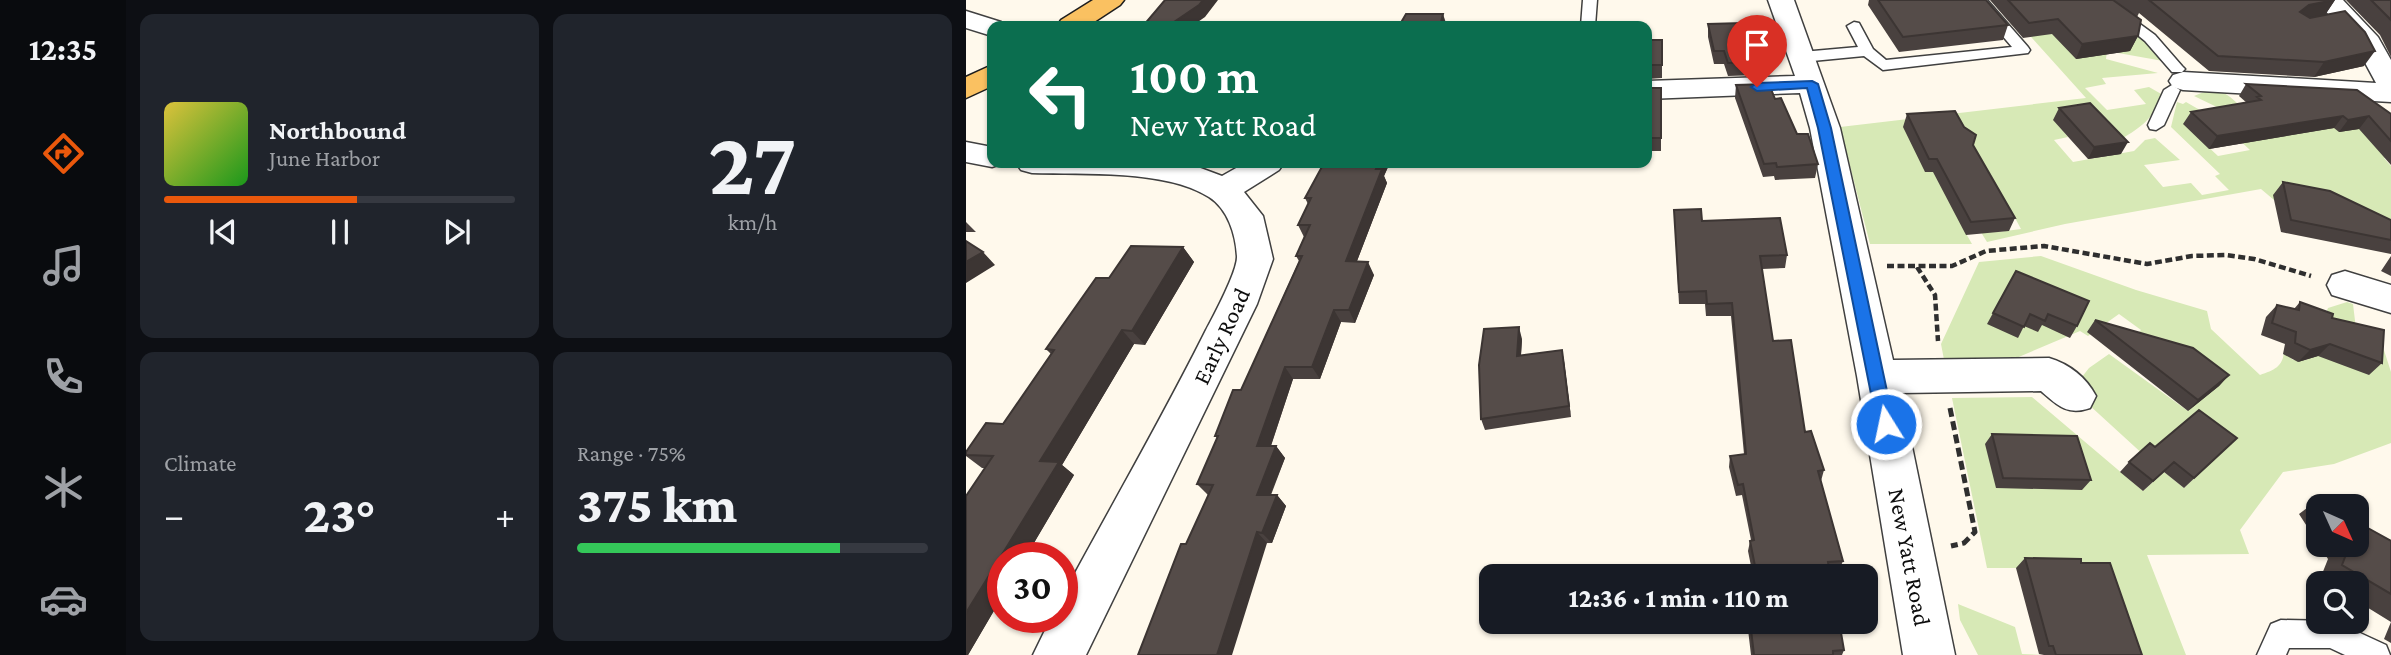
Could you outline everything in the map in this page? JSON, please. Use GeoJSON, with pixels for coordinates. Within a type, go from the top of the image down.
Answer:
{"type":"FeatureCollection","features":[{"type":"Feature","properties":{"kind":"main road"},"geometry":{"type":"LineString","coordinates":[[1078,21],[1111,0]]}},
{"type":"Feature","properties":{"kind":"main road"},"geometry":{"type":"LineString","coordinates":[[966,89],[987,77]]}},
{"type":"Feature","properties":{"kind":"street","name":"New Yatt Road"},"geometry":{"type":"LineString","coordinates":[[1781,0],[1825,128],[1877,376],[1928,655]]}},
{"type":"Feature","properties":{"kind":"street"},"geometry":{"type":"LineString","coordinates":[[2333,13],[2371,48],[2391,85]]}},
{"type":"Feature","properties":{"kind":"street"},"geometry":{"type":"LineString","coordinates":[[966,19],[987,26]]}},
{"type":"Feature","properties":{"kind":"street"},"geometry":{"type":"LineString","coordinates":[[1652,89],[1807,71]]}},
{"type":"Feature","properties":{"kind":"street"},"geometry":{"type":"LineString","coordinates":[[2177,80],[2391,93]]}},
{"type":"Feature","properties":{"kind":"street"},"geometry":{"type":"LineString","coordinates":[[966,152],[987,156]]}},
{"type":"Feature","properties":{"kind":"street","name":"Early Road"},"geometry":{"type":"LineString","coordinates":[[1059,655],[1208,366],[1238,304],[1255,259],[1246,216],[1223,190],[1189,174],[1158,168]]}},
{"type":"Feature","properties":{"kind":"street"},"geometry":{"type":"LineString","coordinates":[[1223,190],[1260,168]]}},
{"type":"Feature","properties":{"kind":"street"},"geometry":{"type":"LineString","coordinates":[[1877,376],[2065,376]]}},
{"type":"Feature","properties":{"kind":"lane"},"geometry":{"type":"LineString","coordinates":[[1588,21],[1590,0]]}},
{"type":"Feature","properties":{"kind":"lane"},"geometry":{"type":"LineString","coordinates":[[1854,26],[1867,51],[1883,65],[2023,50],[1979,0]]}},
{"type":"Feature","properties":{"kind":"lane"},"geometry":{"type":"LineString","coordinates":[[2111,8],[2150,38],[2177,80],[2156,125]]}},
{"type":"Feature","properties":{"kind":"lane"},"geometry":{"type":"LineString","coordinates":[[1807,71],[1867,51]]}},
{"type":"Feature","properties":{"kind":"lane"},"geometry":{"type":"LineString","coordinates":[[2271,655],[2281,634],[2331,634],[2376,655]]}},
{"type":"Feature","properties":{"kind":"path"},"geometry":{"type":"LineString","coordinates":[[1852,264],[1952,266],[1986,251],[2044,246],[2147,264],[2192,256],[2226,255],[2254,259],[2367,298]]}},
{"type":"Feature","properties":{"kind":"path"},"geometry":{"type":"LineString","coordinates":[[1917,267],[1932,284],[1937,301],[1935,324],[1943,377],[1962,457],[1975,532],[1964,543],[1943,548]]}},
{"type":"Feature","properties":{"kind":"green space"},"geometry":{"type":"Polygon","coordinates":[[[2131,27],[2163,61],[2107,51],[2106,59],[2158,73],[2102,78],[2106,84],[2085,88],[2107,110],[2146,104],[2134,90],[2149,87],[2163,95],[2146,121],[2121,139],[2054,120],[2068,137],[2054,140],[2073,162],[2134,151],[2145,140],[2155,138],[2180,160],[2144,165],[2163,187],[2191,183],[2202,195],[2229,190],[2215,176],[2220,174],[2171,127],[2177,102],[2186,102],[2212,117],[2189,129],[2218,156],[2250,150],[2236,137],[2223,110],[2194,96],[2218,91],[2230,97],[2248,113],[2274,98],[2360,128],[2391,156],[2384,158],[2391,166],[2391,238],[2274,195],[2274,200],[2261,189],[2065,224],[1987,242],[1979,229],[1998,232],[2021,229],[2009,207],[1993,209],[1964,230],[1972,244],[1870,244],[1840,127],[2086,98],[2023,28],[2131,27]]]}},
{"type":"Feature","properties":{"kind":"green space"},"geometry":{"type":"Polygon","coordinates":[[[2041,256],[2136,290],[2207,311],[2211,329],[2260,375],[2277,367],[2282,361],[2284,351],[2293,360],[2307,360],[2328,308],[2347,302],[2353,304],[2356,329],[2382,344],[2391,372],[2391,443],[2334,464],[2283,472],[2240,530],[2249,554],[2147,555],[2186,655],[2127,655],[2016,568],[1987,568],[1952,398],[2032,397],[2143,491],[2164,472],[2184,488],[2226,448],[2146,457],[2088,404],[2078,382],[2089,368],[2109,354],[2188,411],[2138,333],[2141,330],[2119,314],[2088,336],[2080,331],[2014,359],[1946,370],[1941,344],[1979,262],[2041,256]]]}},
{"type":"Feature","properties":{"kind":"green space"},"geometry":{"type":"Polygon","coordinates":[[[1958,604],[2015,627],[2022,654],[2044,655],[1978,655],[1960,620],[1958,604]]]}},
{"type":"Feature","properties":{"kind":"building"},"geometry":{"type":"Polygon","coordinates":[[[1165,0],[1203,0],[1175,21],[1147,21],[1165,0]]]}},
{"type":"Feature","properties":{"kind":"building"},"geometry":{"type":"Polygon","coordinates":[[[1878,0],[1986,0],[2008,25],[1903,37],[1878,0]]]}},
{"type":"Feature","properties":{"kind":"building"},"geometry":{"type":"Polygon","coordinates":[[[2008,0],[2113,0],[2141,20],[2138,36],[2082,44],[2058,19],[2029,23],[2008,0]]]}},
{"type":"Feature","properties":{"kind":"building"},"geometry":{"type":"Polygon","coordinates":[[[2149,0],[2334,0],[2309,5],[2300,12],[2310,18],[2345,11],[2365,32],[2375,51],[2324,62],[2218,56],[2149,0]]]}},
{"type":"Feature","properties":{"kind":"building"},"geometry":{"type":"Polygon","coordinates":[[[2371,0],[2391,0],[2391,20],[2371,0]]]}},
{"type":"Feature","properties":{"kind":"building"},"geometry":{"type":"Polygon","coordinates":[[[1406,14],[1443,14],[1441,21],[1402,21],[1406,14]]]}},
{"type":"Feature","properties":{"kind":"building"},"geometry":{"type":"Polygon","coordinates":[[[1744,23],[1760,62],[1728,63],[1724,51],[1714,51],[1708,24],[1744,23]]]}},
{"type":"Feature","properties":{"kind":"building"},"geometry":{"type":"Polygon","coordinates":[[[1652,40],[1662,40],[1662,65],[1652,65],[1652,40]]]}},
{"type":"Feature","properties":{"kind":"building"},"geometry":{"type":"Polygon","coordinates":[[[1769,84],[1775,99],[1781,98],[1797,134],[1808,134],[1818,164],[1777,167],[1776,163],[1764,164],[1736,85],[1769,84]]]}},
{"type":"Feature","properties":{"kind":"building"},"geometry":{"type":"Polygon","coordinates":[[[2246,84],[2357,90],[2391,114],[2391,141],[2369,116],[2348,120],[2343,116],[2217,136],[2191,112],[2261,100],[2257,97],[2261,96],[2246,84]]]}},
{"type":"Feature","properties":{"kind":"building"},"geometry":{"type":"Polygon","coordinates":[[[1652,88],[1661,88],[1661,138],[1652,138],[1652,88]]]}},
{"type":"Feature","properties":{"kind":"building"},"geometry":{"type":"Polygon","coordinates":[[[2090,103],[2128,142],[2094,147],[2059,108],[2090,103]]]}},
{"type":"Feature","properties":{"kind":"building"},"geometry":{"type":"Polygon","coordinates":[[[1955,111],[1964,127],[1976,135],[1973,145],[2015,218],[1971,222],[1937,159],[1929,159],[1907,114],[1955,111]]]}},
{"type":"Feature","properties":{"kind":"building"},"geometry":{"type":"Polygon","coordinates":[[[1321,168],[1382,169],[1346,261],[1368,262],[1349,310],[1334,310],[1312,367],[1285,367],[1257,446],[1276,446],[1257,495],[1277,495],[1262,533],[1257,532],[1217,655],[1138,655],[1181,544],[1186,544],[1213,485],[1197,484],[1218,436],[1215,436],[1233,390],[1241,390],[1302,256],[1296,256],[1310,225],[1298,225],[1311,198],[1305,198],[1321,168]]]}},
{"type":"Feature","properties":{"kind":"building"},"geometry":{"type":"Polygon","coordinates":[[[2283,182],[2330,191],[2391,220],[2391,240],[2291,220],[2283,182]]]}},
{"type":"Feature","properties":{"kind":"building"},"geometry":{"type":"Polygon","coordinates":[[[1701,209],[1702,221],[1780,218],[1787,255],[1760,256],[1773,341],[1791,340],[1805,432],[1811,431],[1824,470],[1818,471],[1843,561],[1828,564],[1755,564],[1750,541],[1754,540],[1743,484],[1738,485],[1730,456],[1746,454],[1732,303],[1707,304],[1706,291],[1679,292],[1674,210],[1701,209]]]}},
{"type":"Feature","properties":{"kind":"building"},"geometry":{"type":"Polygon","coordinates":[[[966,241],[983,252],[966,262],[966,241]]]}},
{"type":"Feature","properties":{"kind":"building"},"geometry":{"type":"Polygon","coordinates":[[[1131,246],[1183,247],[1132,331],[1122,330],[1040,461],[1059,462],[1010,542],[987,542],[987,579],[966,613],[966,496],[993,456],[966,455],[966,452],[986,423],[1003,424],[1054,350],[1046,349],[1096,278],[1109,278],[1131,246]]]}},
{"type":"Feature","properties":{"kind":"building"},"geometry":{"type":"Polygon","coordinates":[[[2016,271],[2089,301],[2077,326],[2048,314],[2045,321],[2030,314],[2024,327],[1993,313],[2016,271]]]}},
{"type":"Feature","properties":{"kind":"building"},"geometry":{"type":"Polygon","coordinates":[[[2300,302],[2333,314],[2332,318],[2384,330],[2382,363],[2330,344],[2310,350],[2295,343],[2296,332],[2272,323],[2277,305],[2299,310],[2300,302]]]}},
{"type":"Feature","properties":{"kind":"building"},"geometry":{"type":"Polygon","coordinates":[[[2095,320],[2193,348],[2229,375],[2198,400],[2095,320]]]}},
{"type":"Feature","properties":{"kind":"building"},"geometry":{"type":"Polygon","coordinates":[[[1519,327],[1517,356],[1562,350],[1569,406],[1481,419],[1479,365],[1484,329],[1519,327]]]}},
{"type":"Feature","properties":{"kind":"building"},"geometry":{"type":"Polygon","coordinates":[[[2199,410],[2237,438],[2194,478],[2174,462],[2153,481],[2129,462],[2150,443],[2155,447],[2199,410]]]}},
{"type":"Feature","properties":{"kind":"building"},"geometry":{"type":"Polygon","coordinates":[[[1992,434],[2077,436],[2091,480],[2003,478],[1992,434]]]}},
{"type":"Feature","properties":{"kind":"building"},"geometry":{"type":"Polygon","coordinates":[[[2370,529],[2391,541],[2391,594],[2369,581],[2369,571],[2352,571],[2342,565],[2345,557],[2370,556],[2370,529]]]}},
{"type":"Feature","properties":{"kind":"building"},"geometry":{"type":"Polygon","coordinates":[[[2025,558],[2081,559],[2081,563],[2110,563],[2142,655],[2056,655],[2053,646],[2049,646],[2025,558]]]}},
{"type":"Feature","properties":{"kind":"building"},"geometry":{"type":"Polygon","coordinates":[[[1752,634],[1841,634],[1844,650],[1833,651],[1833,655],[1754,655],[1752,634]]]}},
{"type":"Feature","properties":{"kind":"route"},"geometry":{"type":"LineString","coordinates":[[1757,87],[1812,84],[1825,128],[1886,424]]}}]}
